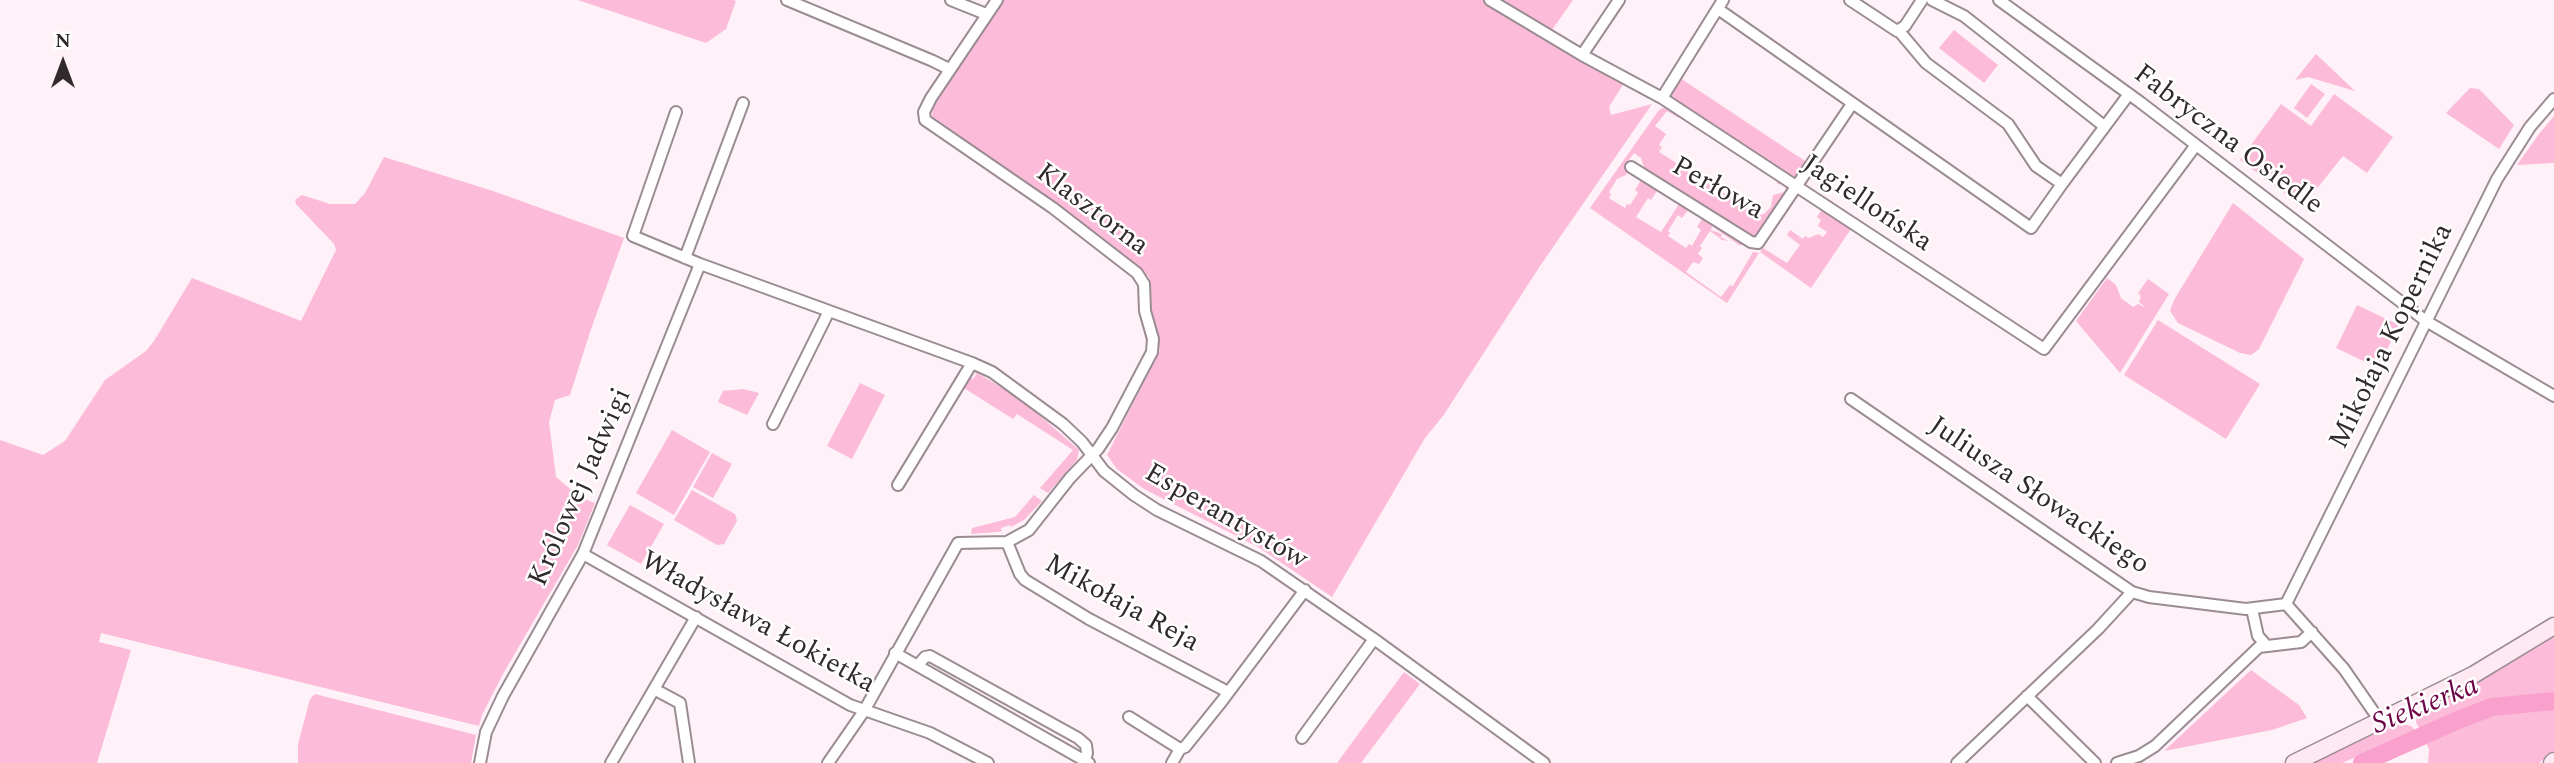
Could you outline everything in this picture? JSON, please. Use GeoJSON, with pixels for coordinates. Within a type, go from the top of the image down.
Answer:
{"type":"FeatureCollection","features":[{"type":"Feature","properties":{"kind":"street"},"geometry":{"type":"LineString","coordinates":[[787,0],[949,69],[997,0]]}},
{"type":"Feature","properties":{"kind":"street"},"geometry":{"type":"LineString","coordinates":[[951,0],[986,14]]}},
{"type":"Feature","properties":{"kind":"street","name":"Jagiellońska"},"geometry":{"type":"LineString","coordinates":[[1490,0],[1582,55],[1662,98],[2044,349],[2196,145]]}},
{"type":"Feature","properties":{"kind":"street"},"geometry":{"type":"LineString","coordinates":[[1582,55],[1619,0]]}},
{"type":"Feature","properties":{"kind":"street"},"geometry":{"type":"LineString","coordinates":[[1850,0],[1893,30],[1899,31],[1926,63],[2008,124],[2036,166],[2062,184]]}},
{"type":"Feature","properties":{"kind":"street"},"geometry":{"type":"LineString","coordinates":[[1899,31],[1922,0]]}},
{"type":"Feature","properties":{"kind":"street"},"geometry":{"type":"LineString","coordinates":[[1932,0],[1964,16],[2104,126]]}},
{"type":"Feature","properties":{"kind":"street","name":"Fabryczna Osiedle"},"geometry":{"type":"LineString","coordinates":[[1999,0],[2129,94],[2426,321],[2554,396]]}},
{"type":"Feature","properties":{"kind":"street"},"geometry":{"type":"LineString","coordinates":[[1662,98],[1721,4],[1853,104],[2031,228],[2129,94]]}},
{"type":"Feature","properties":{"kind":"street","name":"Klasztorna"},"geometry":{"type":"LineString","coordinates":[[949,69],[924,115],[928,122],[1069,219],[1143,281],[1144,311],[1153,338],[1152,352],[1112,428],[1093,455]]}},
{"type":"Feature","properties":{"kind":"street","name":"Mikołaja Kopernika"},"geometry":{"type":"LineString","coordinates":[[2286,604],[2497,179],[2529,127],[2554,99]]}},
{"type":"Feature","properties":{"kind":"street"},"geometry":{"type":"LineString","coordinates":[[685,258],[743,103]]}},
{"type":"Feature","properties":{"kind":"street"},"geometry":{"type":"LineString","coordinates":[[1797,186],[1853,104]]}},
{"type":"Feature","properties":{"kind":"street"},"geometry":{"type":"LineString","coordinates":[[676,112],[633,236],[700,264],[972,363],[898,485]]}},
{"type":"Feature","properties":{"kind":"street","name":"Perłowa"},"geometry":{"type":"LineString","coordinates":[[1631,167],[1756,243],[1762,240],[1797,186]]}},
{"type":"Feature","properties":{"kind":"street","name":"Królowej Jadwigi"},"geometry":{"type":"LineString","coordinates":[[480,763],[489,724],[583,554],[700,264]]}},
{"type":"Feature","properties":{"kind":"street"},"geometry":{"type":"LineString","coordinates":[[773,424],[829,311]]}},
{"type":"Feature","properties":{"kind":"street","name":"Esperantystów"},"geometry":{"type":"LineString","coordinates":[[972,363],[992,372],[1020,391],[1082,442],[1104,471],[1157,510],[1261,561],[1545,763]]}},
{"type":"Feature","properties":{"kind":"street","name":"Juliusza Słowackiego"},"geometry":{"type":"LineString","coordinates":[[1851,399],[2132,592],[2149,597],[2252,609],[2286,604]]}},
{"type":"Feature","properties":{"kind":"street","name":"Mikołaja Reja"},"geometry":{"type":"LineString","coordinates":[[1093,455],[1070,478],[1029,530],[1007,542],[1020,574],[1089,619],[1228,692]]}},
{"type":"Feature","properties":{"kind":"street"},"geometry":{"type":"LineString","coordinates":[[828,763],[864,711],[958,543],[1007,542]]}},
{"type":"Feature","properties":{"kind":"street","name":"Władysława Łokietka"},"geometry":{"type":"LineString","coordinates":[[583,554],[864,711],[930,733],[981,761]]}},
{"type":"Feature","properties":{"kind":"street"},"geometry":{"type":"LineString","coordinates":[[1172,763],[1304,590]]}},
{"type":"Feature","properties":{"kind":"street"},"geometry":{"type":"LineString","coordinates":[[1957,763],[2098,629],[2132,592]]}},
{"type":"Feature","properties":{"kind":"street"},"geometry":{"type":"LineString","coordinates":[[2286,604],[2351,678],[2380,721]]}},
{"type":"Feature","properties":{"kind":"street"},"geometry":{"type":"LineString","coordinates":[[2252,609],[2258,636],[2267,646]]}},
{"type":"Feature","properties":{"kind":"street"},"geometry":{"type":"LineString","coordinates":[[611,763],[696,617]]}},
{"type":"Feature","properties":{"kind":"street"},"geometry":{"type":"LineString","coordinates":[[2294,763],[2473,675],[2554,626]]}},
{"type":"Feature","properties":{"kind":"street"},"geometry":{"type":"LineString","coordinates":[[2117,763],[2139,756],[2155,746],[2259,647],[2301,642],[2312,632]]}},
{"type":"Feature","properties":{"kind":"street"},"geometry":{"type":"LineString","coordinates":[[1302,738],[1374,639]]}},
{"type":"Feature","properties":{"kind":"street"},"geometry":{"type":"LineString","coordinates":[[895,653],[1087,762],[1084,741],[930,656],[925,657],[918,665]]}},
{"type":"Feature","properties":{"kind":"street"},"geometry":{"type":"LineString","coordinates":[[654,690],[680,703],[689,763]]}},
{"type":"Feature","properties":{"kind":"street"},"geometry":{"type":"LineString","coordinates":[[2027,696],[2095,763]]}},
{"type":"Feature","properties":{"kind":"street"},"geometry":{"type":"LineString","coordinates":[[1129,717],[1182,748]]}},
{"type":"Feature","properties":{"kind":"shaded area"},"geometry":{"type":"Polygon","coordinates":[[[578,0],[736,1],[726,29],[706,43],[578,0]]]}},
{"type":"Feature","properties":{"kind":"shaded area"},"geometry":{"type":"Polygon","coordinates":[[[1002,0],[1573,0],[1547,37],[1624,83],[1609,107],[1611,115],[1652,104],[1540,266],[1443,416],[1425,438],[1332,597],[1258,547],[1144,489],[1117,469],[1107,455],[1160,350],[1148,311],[1149,277],[1066,212],[932,116],[934,100],[1002,0]]]}},
{"type":"Feature","properties":{"kind":"shaded area"},"geometry":{"type":"Polygon","coordinates":[[[1954,30],[1998,65],[1984,83],[1939,48],[1954,30]]]}},
{"type":"Feature","properties":{"kind":"shaded area"},"geometry":{"type":"Polygon","coordinates":[[[2316,54],[2355,91],[2308,77],[2295,80],[2316,54]]]}},
{"type":"Feature","properties":{"kind":"shaded area"},"geometry":{"type":"Polygon","coordinates":[[[1680,78],[1808,163],[1798,176],[1790,176],[1672,98],[1670,95],[1680,78]]]}},
{"type":"Feature","properties":{"kind":"shaded area"},"geometry":{"type":"Polygon","coordinates":[[[2311,84],[2325,94],[2307,118],[2294,108],[2311,84]]]}},
{"type":"Feature","properties":{"kind":"shaded area"},"geometry":{"type":"Polygon","coordinates":[[[2470,88],[2479,89],[2514,125],[2499,149],[2446,113],[2470,88]]]}},
{"type":"Feature","properties":{"kind":"shaded area"},"geometry":{"type":"Polygon","coordinates":[[[2334,94],[2393,137],[2367,173],[2343,156],[2315,191],[2307,186],[2295,201],[2240,160],[2281,104],[2311,126],[2334,94]]]}},
{"type":"Feature","properties":{"kind":"shaded area"},"geometry":{"type":"Polygon","coordinates":[[[1665,107],[1681,115],[1679,118],[1667,111],[1655,126],[1666,134],[1659,145],[1662,147],[1659,152],[1759,215],[1771,207],[1773,195],[1785,192],[1786,185],[1777,184],[1779,179],[1787,185],[1788,191],[1759,236],[1753,238],[1645,170],[1641,158],[1634,153],[1624,167],[1628,170],[1626,175],[1617,179],[1609,192],[1609,198],[1625,208],[1638,193],[1635,190],[1641,180],[1658,189],[1651,200],[1648,198],[1636,217],[1661,232],[1679,204],[1688,210],[1682,218],[1678,215],[1668,231],[1668,236],[1686,248],[1689,244],[1692,246],[1701,230],[1697,227],[1702,219],[1746,245],[1739,245],[1712,226],[1711,230],[1722,234],[1721,237],[1728,241],[1710,231],[1700,246],[1702,248],[1698,254],[1703,258],[1699,264],[1693,262],[1686,272],[1721,297],[1730,285],[1733,286],[1753,252],[1759,253],[1727,303],[1590,208],[1659,110],[1665,107]]]}},
{"type":"Feature","properties":{"kind":"shaded area"},"geometry":{"type":"Polygon","coordinates":[[[2554,116],[2554,163],[2517,165],[2539,134],[2554,116]]]}},
{"type":"Feature","properties":{"kind":"shaded area"},"geometry":{"type":"Polygon","coordinates":[[[384,157],[493,191],[624,238],[570,395],[555,400],[549,422],[556,477],[581,498],[595,503],[578,545],[503,674],[479,726],[101,633],[99,642],[131,650],[97,763],[0,763],[0,440],[43,455],[65,441],[105,380],[146,351],[154,341],[192,278],[301,321],[336,250],[334,244],[295,200],[302,195],[330,204],[355,204],[365,193],[384,157]]]}},
{"type":"Feature","properties":{"kind":"shaded area"},"geometry":{"type":"Polygon","coordinates":[[[2233,203],[2304,259],[2259,349],[2251,355],[2240,353],[2178,323],[2170,311],[2233,203]]]}},
{"type":"Feature","properties":{"kind":"shaded area"},"geometry":{"type":"Polygon","coordinates":[[[1822,209],[1851,229],[1811,288],[1760,252],[1763,248],[1787,263],[1800,245],[1787,235],[1790,230],[1803,239],[1805,236],[1809,238],[1818,234],[1823,237],[1827,232],[1818,226],[1821,220],[1817,217],[1822,209]]]}},
{"type":"Feature","properties":{"kind":"shaded area"},"geometry":{"type":"Polygon","coordinates":[[[2107,278],[2116,285],[2121,298],[2133,307],[2138,304],[2146,308],[2139,302],[2141,296],[2138,293],[2148,279],[2169,294],[2120,373],[2076,321],[2107,278]]]}},
{"type":"Feature","properties":{"kind":"shaded area"},"geometry":{"type":"Polygon","coordinates":[[[2357,305],[2399,325],[2378,368],[2336,348],[2357,305]]]}},
{"type":"Feature","properties":{"kind":"shaded area"},"geometry":{"type":"Polygon","coordinates":[[[2158,320],[2260,384],[2226,439],[2124,375],[2158,320]]]}},
{"type":"Feature","properties":{"kind":"shaded area"},"geometry":{"type":"Polygon","coordinates":[[[977,373],[1021,399],[1079,450],[1077,460],[1048,493],[1040,488],[1073,450],[1017,414],[1013,419],[964,388],[970,377],[973,379],[977,373]]]}},
{"type":"Feature","properties":{"kind":"shaded area"},"geometry":{"type":"Polygon","coordinates":[[[860,383],[885,395],[852,459],[827,446],[860,383]]]}},
{"type":"Feature","properties":{"kind":"shaded area"},"geometry":{"type":"Polygon","coordinates":[[[743,389],[759,393],[747,415],[718,402],[723,391],[743,389]]]}},
{"type":"Feature","properties":{"kind":"shaded area"},"geometry":{"type":"Polygon","coordinates":[[[672,430],[710,452],[674,515],[636,493],[672,430]]]}},
{"type":"Feature","properties":{"kind":"shaded area"},"geometry":{"type":"Polygon","coordinates":[[[712,453],[732,464],[713,498],[693,487],[712,453]]]}},
{"type":"Feature","properties":{"kind":"shaded area"},"geometry":{"type":"Polygon","coordinates":[[[692,490],[735,514],[737,521],[724,544],[717,545],[674,520],[692,490]]]}},
{"type":"Feature","properties":{"kind":"shaded area"},"geometry":{"type":"Polygon","coordinates":[[[1034,495],[1042,501],[1024,520],[1011,527],[1001,528],[1002,531],[971,534],[972,528],[1015,517],[1034,495]]]}},
{"type":"Feature","properties":{"kind":"shaded area"},"geometry":{"type":"Polygon","coordinates":[[[630,505],[664,524],[641,564],[607,545],[630,505]]]}},
{"type":"Feature","properties":{"kind":"shaded area"},"geometry":{"type":"Polygon","coordinates":[[[2554,635],[2554,751],[2539,763],[2428,763],[2429,749],[2416,722],[2418,711],[2494,672],[2554,635]]]}},
{"type":"Feature","properties":{"kind":"shaded area"},"geometry":{"type":"Polygon","coordinates":[[[2251,670],[2299,705],[2307,718],[2272,730],[2164,751],[2251,670]]]}},
{"type":"Feature","properties":{"kind":"shaded area"},"geometry":{"type":"Polygon","coordinates":[[[1404,672],[1420,684],[1361,763],[1337,763],[1404,672]]]}},
{"type":"Feature","properties":{"kind":"shaded area"},"geometry":{"type":"Polygon","coordinates":[[[315,694],[476,735],[471,763],[298,763],[298,744],[310,699],[315,694]]]}},
{"type":"Feature","properties":{"kind":"shaded area"},"geometry":{"type":"Polygon","coordinates":[[[2398,723],[2411,726],[2416,731],[2342,763],[2313,763],[2398,723]]]}},
{"type":"Feature","properties":{"kind":"waterway","name":"Siekierka"},"geometry":{"type":"LineString","coordinates":[[2362,763],[2492,707],[2554,701]]}}]}
